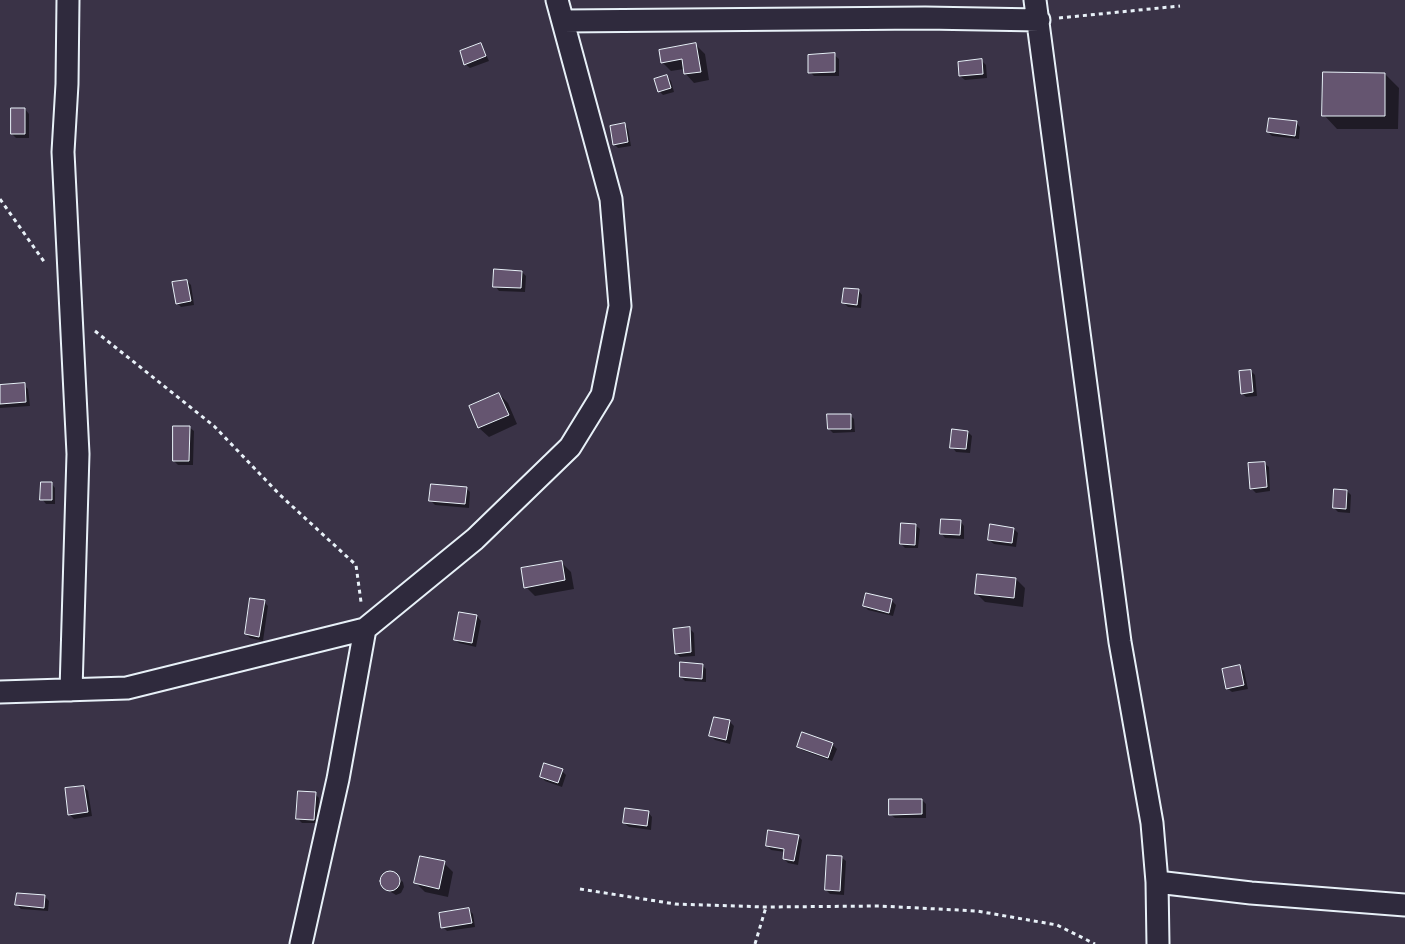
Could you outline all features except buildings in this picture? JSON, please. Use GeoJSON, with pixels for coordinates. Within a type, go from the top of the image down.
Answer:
{"type":"FeatureCollection","features":[{"type":"Feature","properties":{"kind":"street"},"geometry":{"type":"LineString","coordinates":[[68,0],[67,84],[63,152],[78,454],[71,690]]}},
{"type":"Feature","properties":{"kind":"street"},"geometry":{"type":"LineString","coordinates":[[0,692],[127,688],[365,629],[514,504],[570,447],[602,395],[620,306],[611,199],[557,0]]}},
{"type":"Feature","properties":{"kind":"street"},"geometry":{"type":"LineString","coordinates":[[563,21],[925,18],[1037,10],[1120,642],[1152,824],[1157,882],[1158,944]]}},
{"type":"Feature","properties":{"kind":"street"},"geometry":{"type":"LineString","coordinates":[[301,944],[338,779],[365,629]]}},
{"type":"Feature","properties":{"kind":"street"},"geometry":{"type":"LineString","coordinates":[[1157,882],[1251,893],[1405,905]]}},
{"type":"Feature","properties":{"kind":"path"},"geometry":{"type":"LineString","coordinates":[[1037,10],[1180,6]]}},
{"type":"Feature","properties":{"kind":"path"},"geometry":{"type":"LineString","coordinates":[[0,199],[36,253],[70,290]]}},
{"type":"Feature","properties":{"kind":"path"},"geometry":{"type":"LineString","coordinates":[[90,323],[95,331],[214,426],[280,495],[356,565],[365,629]]}},
{"type":"Feature","properties":{"kind":"path"},"geometry":{"type":"LineString","coordinates":[[580,889],[675,904],[766,907],[879,906],[977,911],[1057,925],[1095,944]]}},
{"type":"Feature","properties":{"kind":"path"},"geometry":{"type":"LineString","coordinates":[[755,944],[766,907]]}}]}
